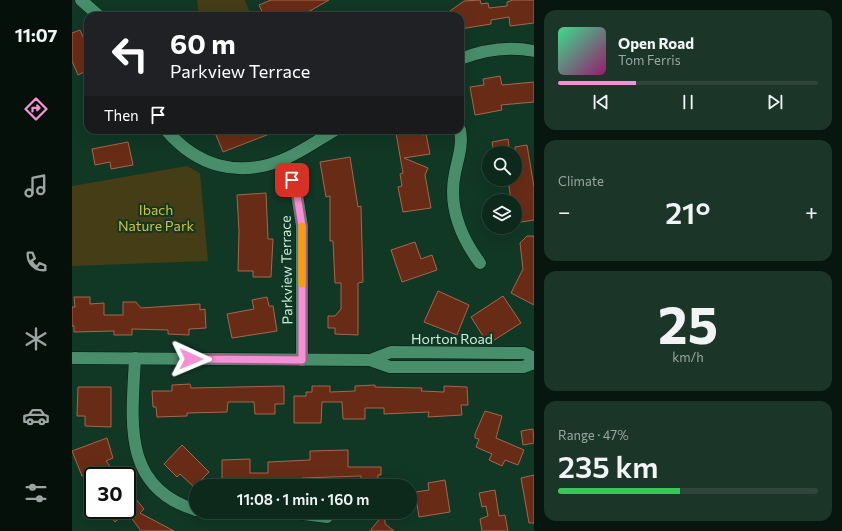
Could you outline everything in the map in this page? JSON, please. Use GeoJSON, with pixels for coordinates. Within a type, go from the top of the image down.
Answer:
{"type":"FeatureCollection","features":[{"type":"Feature","properties":{"kind":"street"},"geometry":{"type":"LineString","coordinates":[[81,0],[94,12]]}},
{"type":"Feature","properties":{"kind":"street"},"geometry":{"type":"LineString","coordinates":[[464,57],[480,52],[499,50],[534,52]]}},
{"type":"Feature","properties":{"kind":"street"},"geometry":{"type":"LineString","coordinates":[[171,134],[205,162],[220,166],[239,168],[262,167],[283,160],[328,134]]}},
{"type":"Feature","properties":{"kind":"street"},"geometry":{"type":"LineString","coordinates":[[460,134],[461,144],[454,175],[453,206],[462,236],[480,263]]}},
{"type":"Feature","properties":{"kind":"street","name":"Parkview Terrace"},"geometry":{"type":"LineString","coordinates":[[283,160],[297,195],[302,221],[302,360]]}},
{"type":"Feature","properties":{"kind":"street","name":"Horton Road"},"geometry":{"type":"LineString","coordinates":[[370,360],[391,352],[524,353],[534,358]]}},
{"type":"Feature","properties":{"kind":"street","name":"Horton Road"},"geometry":{"type":"LineString","coordinates":[[72,358],[370,360],[390,367],[523,367],[534,363]]}},
{"type":"Feature","properties":{"kind":"street"},"geometry":{"type":"LineString","coordinates":[[135,358],[133,436],[141,465],[148,477],[167,497],[189,507]]}},
{"type":"Feature","properties":{"kind":"green space"},"geometry":{"type":"Polygon","coordinates":[[[197,0],[245,0],[250,12],[198,12],[197,0]]]}},
{"type":"Feature","properties":{"kind":"green space","name":"Ibach Nature Park"},"geometry":{"type":"Polygon","coordinates":[[[187,166],[200,173],[208,261],[72,266],[72,186],[187,166]]]}},
{"type":"Feature","properties":{"kind":"building"},"geometry":{"type":"Polygon","coordinates":[[[271,0],[329,0],[308,12],[262,12],[259,5],[271,0]]]}},
{"type":"Feature","properties":{"kind":"building"},"geometry":{"type":"Polygon","coordinates":[[[480,0],[481,4],[488,3],[489,8],[507,6],[507,2],[513,0],[534,0],[534,23],[510,26],[509,17],[491,20],[491,24],[464,28],[464,12],[449,12],[464,1],[480,0]]]}},
{"type":"Feature","properties":{"kind":"building"},"geometry":{"type":"Polygon","coordinates":[[[80,30],[84,39],[84,72],[78,75],[72,61],[72,33],[80,30]]]}},
{"type":"Feature","properties":{"kind":"building"},"geometry":{"type":"Polygon","coordinates":[[[500,76],[502,85],[534,82],[534,102],[501,105],[502,110],[475,115],[470,87],[484,85],[483,79],[500,76]]]}},
{"type":"Feature","properties":{"kind":"building"},"geometry":{"type":"Polygon","coordinates":[[[216,134],[269,134],[223,152],[216,134]]]}},
{"type":"Feature","properties":{"kind":"building"},"geometry":{"type":"Polygon","coordinates":[[[396,134],[426,134],[430,154],[404,158],[428,168],[425,175],[431,208],[403,212],[398,187],[402,186],[400,174],[403,173],[396,134]]]}},
{"type":"Feature","properties":{"kind":"building"},"geometry":{"type":"Polygon","coordinates":[[[508,139],[509,146],[493,146],[492,142],[508,139]]]}},
{"type":"Feature","properties":{"kind":"building"},"geometry":{"type":"Polygon","coordinates":[[[128,142],[133,165],[111,169],[110,162],[95,165],[92,149],[128,142]]]}},
{"type":"Feature","properties":{"kind":"building"},"geometry":{"type":"Polygon","coordinates":[[[527,145],[534,187],[534,220],[522,222],[522,194],[510,194],[509,186],[522,186],[521,146],[527,145]]]}},
{"type":"Feature","properties":{"kind":"building"},"geometry":{"type":"Polygon","coordinates":[[[350,157],[358,207],[361,206],[363,282],[358,283],[358,335],[335,334],[335,328],[328,328],[328,316],[335,316],[341,309],[341,283],[335,283],[333,241],[330,241],[330,196],[326,197],[320,162],[350,157]]]}},
{"type":"Feature","properties":{"kind":"building"},"geometry":{"type":"Polygon","coordinates":[[[266,193],[268,239],[273,239],[271,277],[253,277],[253,271],[238,271],[239,231],[237,195],[266,193]]]}},
{"type":"Feature","properties":{"kind":"building"},"geometry":{"type":"Polygon","coordinates":[[[527,236],[534,236],[534,305],[511,293],[523,269],[520,243],[527,236]]]}},
{"type":"Feature","properties":{"kind":"building"},"geometry":{"type":"Polygon","coordinates":[[[415,242],[421,259],[432,255],[437,270],[402,282],[391,250],[415,242]]]}},
{"type":"Feature","properties":{"kind":"building"},"geometry":{"type":"Polygon","coordinates":[[[438,291],[469,305],[457,335],[424,322],[438,291]]]}},
{"type":"Feature","properties":{"kind":"building"},"geometry":{"type":"Polygon","coordinates":[[[503,296],[521,323],[488,344],[471,317],[503,296]]]}},
{"type":"Feature","properties":{"kind":"building"},"geometry":{"type":"Polygon","coordinates":[[[74,297],[90,297],[90,304],[104,303],[104,315],[123,315],[123,302],[136,302],[141,308],[200,304],[200,310],[205,309],[206,328],[189,329],[189,335],[168,334],[168,330],[132,329],[132,335],[114,335],[114,331],[74,332],[74,326],[72,326],[72,307],[75,307],[74,297]]]}},
{"type":"Feature","properties":{"kind":"building"},"geometry":{"type":"Polygon","coordinates":[[[267,297],[269,306],[273,306],[277,331],[232,338],[227,314],[254,309],[252,300],[267,297]]]}},
{"type":"Feature","properties":{"kind":"building"},"geometry":{"type":"Polygon","coordinates":[[[190,384],[191,388],[284,386],[284,404],[275,404],[275,414],[255,414],[254,402],[228,402],[227,412],[187,413],[187,416],[157,417],[156,407],[153,407],[152,391],[172,391],[172,385],[190,384]]]}},
{"type":"Feature","properties":{"kind":"building"},"geometry":{"type":"Polygon","coordinates":[[[375,385],[375,387],[422,388],[421,391],[444,392],[444,386],[467,387],[468,405],[461,405],[462,415],[428,417],[429,412],[384,414],[384,408],[365,408],[365,419],[343,419],[342,402],[322,402],[321,423],[294,423],[294,396],[306,396],[306,392],[312,392],[312,386],[330,386],[330,392],[355,391],[355,386],[375,385]]]}},
{"type":"Feature","properties":{"kind":"building"},"geometry":{"type":"Polygon","coordinates":[[[78,387],[111,387],[111,427],[85,426],[85,416],[77,416],[78,387]]]}},
{"type":"Feature","properties":{"kind":"building"},"geometry":{"type":"Polygon","coordinates":[[[485,411],[502,416],[496,438],[524,450],[518,465],[505,460],[502,466],[489,460],[492,454],[476,447],[479,439],[475,438],[475,434],[485,411]]]}},
{"type":"Feature","properties":{"kind":"building"},"geometry":{"type":"Polygon","coordinates":[[[533,429],[534,443],[523,445],[521,431],[533,429]]]}},
{"type":"Feature","properties":{"kind":"building"},"geometry":{"type":"Polygon","coordinates":[[[107,438],[113,458],[106,461],[110,466],[84,467],[84,475],[82,476],[72,451],[107,438]]]}},
{"type":"Feature","properties":{"kind":"building"},"geometry":{"type":"Polygon","coordinates":[[[182,445],[209,472],[202,479],[189,479],[189,482],[180,474],[177,477],[164,464],[182,445]]]}},
{"type":"Feature","properties":{"kind":"building"},"geometry":{"type":"Polygon","coordinates":[[[348,450],[348,467],[381,467],[381,475],[378,475],[378,479],[361,479],[361,476],[302,479],[222,479],[222,460],[250,459],[250,473],[268,473],[268,462],[310,460],[310,451],[348,450]]]}},
{"type":"Feature","properties":{"kind":"building"},"geometry":{"type":"Polygon","coordinates":[[[534,475],[534,523],[529,523],[521,478],[534,475]]]}},
{"type":"Feature","properties":{"kind":"building"},"geometry":{"type":"Polygon","coordinates":[[[445,480],[450,512],[419,517],[417,492],[429,490],[428,483],[445,480]]]}},
{"type":"Feature","properties":{"kind":"building"},"geometry":{"type":"Polygon","coordinates":[[[495,490],[499,516],[505,515],[508,531],[482,531],[480,519],[488,516],[486,506],[482,507],[479,493],[495,490]]]}},
{"type":"Feature","properties":{"kind":"building"},"geometry":{"type":"Polygon","coordinates":[[[136,499],[144,509],[140,513],[174,531],[141,531],[132,519],[136,519],[136,499]]]}},
{"type":"Feature","properties":{"kind":"building"},"geometry":{"type":"Polygon","coordinates":[[[379,519],[385,519],[385,524],[394,531],[370,531],[379,519]]]}},
{"type":"Feature","properties":{"kind":"slow traffic"},"geometry":{"type":"LineString","coordinates":[[302,226],[302,284]]}},
{"type":"Feature","properties":{"kind":"route"},"geometry":{"type":"LineString","coordinates":[[191,359],[302,360],[302,226],[297,195],[292,180]]}}]}
